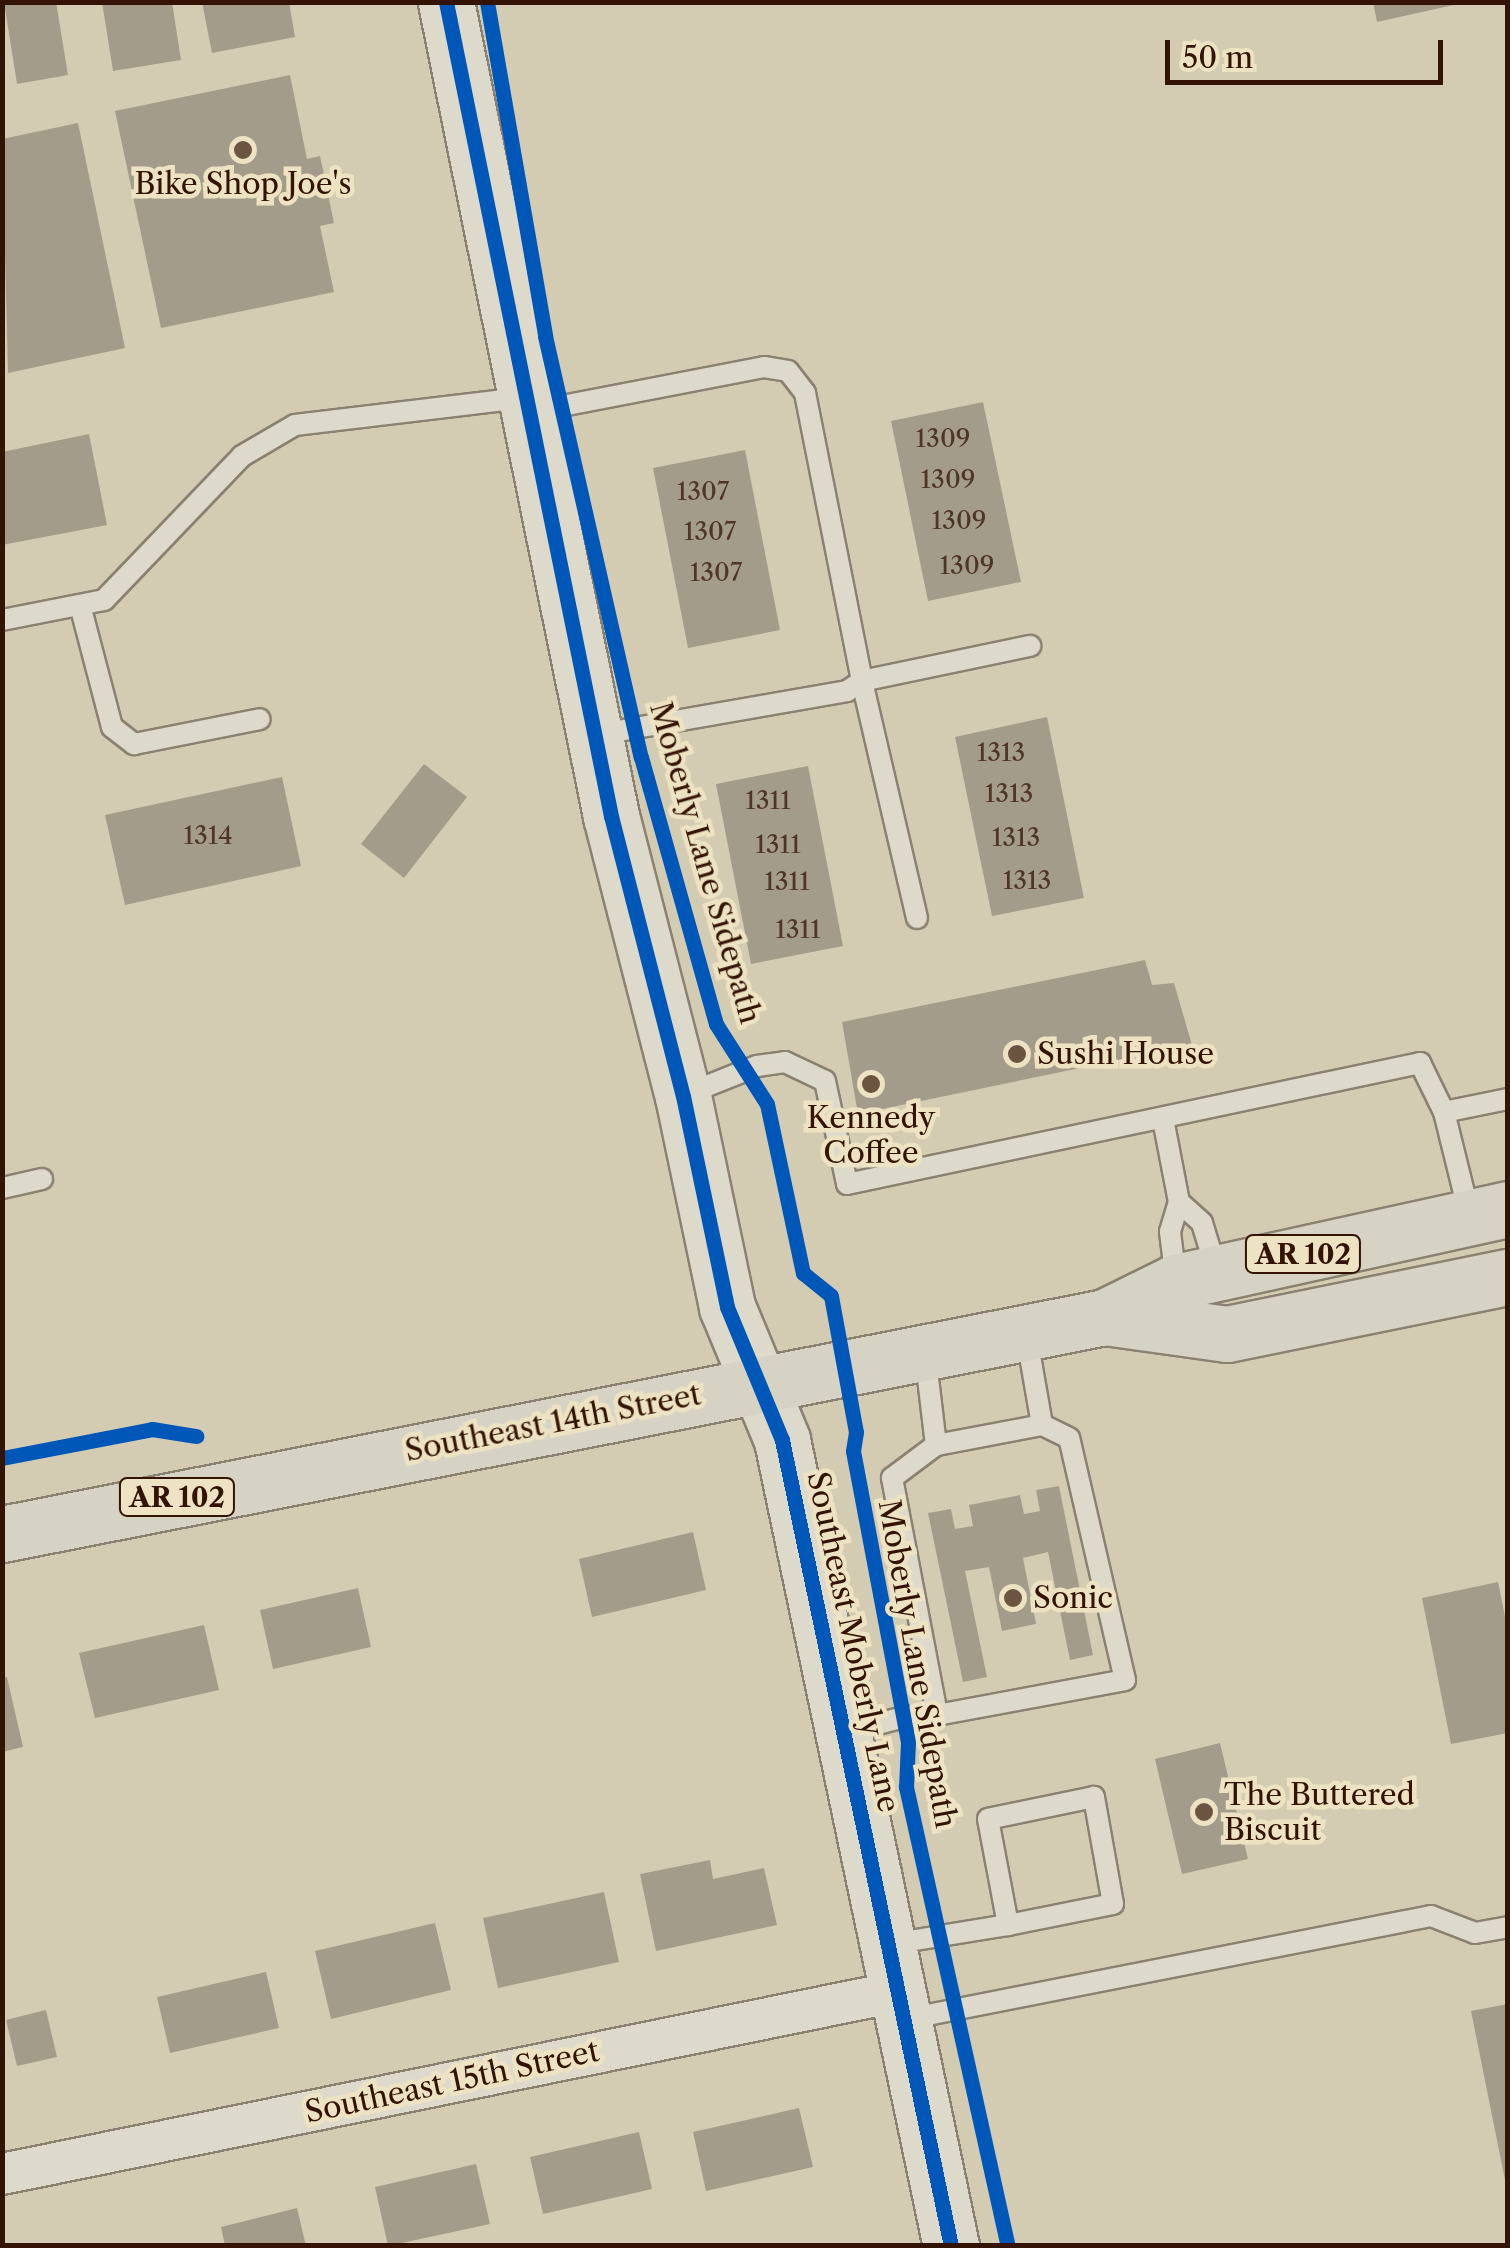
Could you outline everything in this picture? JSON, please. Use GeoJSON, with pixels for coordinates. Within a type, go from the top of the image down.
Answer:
{"type":"FeatureCollection","features":[{"type":"Feature","properties":{"kind":"main road","name":"Southeast 14th Street"},"geometry":{"type":"LineString","coordinates":[[2,1534],[1105,1317],[1196,1278],[1489,1213]]}},
{"type":"Feature","properties":{"kind":"main road","name":"Southeast 14th Street"},"geometry":{"type":"LineString","coordinates":[[1105,1317],[1227,1334],[1508,1277]]}},
{"type":"Feature","properties":{"kind":"street","name":"Southeast Moberly Lane"},"geometry":{"type":"LineString","coordinates":[[446,2],[594,736],[684,1096],[722,1288],[756,1384],[782,1440],[951,2246]]}},
{"type":"Feature","properties":{"kind":"street","name":"Southeast 15th Street"},"geometry":{"type":"LineString","coordinates":[[2,2174],[899,1985]]}},
{"type":"Feature","properties":{"kind":"lane"},"geometry":{"type":"LineString","coordinates":[[2,620],[104,600],[242,456],[295,424],[524,398],[562,406],[764,366],[788,371],[805,393],[862,681],[918,918]]}},
{"type":"Feature","properties":{"kind":"lane"},"geometry":{"type":"LineString","coordinates":[[80,604],[112,727],[134,744],[260,719]]}},
{"type":"Feature","properties":{"kind":"lane"},"geometry":{"type":"LineString","coordinates":[[594,736],[847,690],[862,681],[1030,646]]}},
{"type":"Feature","properties":{"kind":"lane"},"geometry":{"type":"LineString","coordinates":[[684,1096],[756,1066],[785,1062],[812,1074],[824,1081],[847,1184],[1420,1063],[1489,1213]]}},
{"type":"Feature","properties":{"kind":"lane"},"geometry":{"type":"LineString","coordinates":[[1444,1112],[1508,1099]]}},
{"type":"Feature","properties":{"kind":"lane"},"geometry":{"type":"LineString","coordinates":[[1163,1119],[1179,1202],[1170,1232],[1196,1278]]}},
{"type":"Feature","properties":{"kind":"lane"},"geometry":{"type":"LineString","coordinates":[[2,1188],[42,1179]]}},
{"type":"Feature","properties":{"kind":"lane"},"geometry":{"type":"LineString","coordinates":[[1179,1202],[1202,1224],[1196,1278]]}},
{"type":"Feature","properties":{"kind":"lane"},"geometry":{"type":"LineString","coordinates":[[1026,1333],[1042,1425]]}},
{"type":"Feature","properties":{"kind":"lane"},"geometry":{"type":"LineString","coordinates":[[924,1353],[936,1445]]}},
{"type":"Feature","properties":{"kind":"lane"},"geometry":{"type":"LineString","coordinates":[[845,1732],[937,1715],[1126,1680],[1069,1438],[1042,1425],[936,1445],[892,1478],[937,1715]]}},
{"type":"Feature","properties":{"kind":"lane"},"geometry":{"type":"LineString","coordinates":[[899,1985],[1008,1925],[1113,1904],[1094,1797],[988,1818],[1008,1925]]}},
{"type":"Feature","properties":{"kind":"lane"},"geometry":{"type":"LineString","coordinates":[[899,1985],[1431,1916],[1475,1933],[1508,1927]]}},
{"type":"Feature","properties":{"kind":"building"},"geometry":{"type":"Polygon","coordinates":[[[4,2],[56,2],[68,75],[17,84],[4,2]]]}},
{"type":"Feature","properties":{"kind":"building"},"geometry":{"type":"Polygon","coordinates":[[[102,2],[172,2],[181,60],[113,71],[102,2]]]}},
{"type":"Feature","properties":{"kind":"building"},"geometry":{"type":"Polygon","coordinates":[[[202,2],[289,2],[295,37],[212,53],[202,2]]]}},
{"type":"Feature","properties":{"kind":"building"},"geometry":{"type":"Polygon","coordinates":[[[1373,2],[1458,2],[1458,4],[1377,22],[1373,2]]]}},
{"type":"Feature","properties":{"kind":"building"},"geometry":{"type":"Polygon","coordinates":[[[290,75],[307,159],[320,156],[334,223],[320,226],[334,292],[161,328],[115,111],[290,75]]]}},
{"type":"Feature","properties":{"kind":"building"},"geometry":{"type":"Polygon","coordinates":[[[78,123],[125,348],[8,373],[2,139],[78,123]]]}},
{"type":"Feature","properties":{"kind":"building"},"geometry":{"type":"Polygon","coordinates":[[[983,402],[1021,582],[928,601],[891,421],[983,402]]]}},
{"type":"Feature","properties":{"kind":"building"},"geometry":{"type":"Polygon","coordinates":[[[89,434],[107,525],[2,545],[2,452],[89,434]]]}},
{"type":"Feature","properties":{"kind":"building"},"geometry":{"type":"Polygon","coordinates":[[[745,450],[780,630],[688,648],[653,468],[745,450]]]}},
{"type":"Feature","properties":{"kind":"building"},"geometry":{"type":"Polygon","coordinates":[[[1047,717],[1084,898],[992,916],[955,737],[1047,717]]]}},
{"type":"Feature","properties":{"kind":"building"},"geometry":{"type":"Polygon","coordinates":[[[424,764],[467,797],[404,878],[361,844],[424,764]]]}},
{"type":"Feature","properties":{"kind":"building"},"geometry":{"type":"Polygon","coordinates":[[[808,766],[843,946],[751,964],[716,784],[808,766]]]}},
{"type":"Feature","properties":{"kind":"building"},"geometry":{"type":"Polygon","coordinates":[[[282,777],[301,866],[125,905],[105,815],[282,777]]]}},
{"type":"Feature","properties":{"kind":"building"},"geometry":{"type":"Polygon","coordinates":[[[1145,960],[1152,985],[1174,983],[1192,1045],[858,1114],[842,1022],[1145,960]]]}},
{"type":"Feature","properties":{"kind":"building","name":"Sonic"},"geometry":{"type":"Polygon","coordinates":[[[1059,1486],[1093,1655],[1070,1660],[1048,1552],[1023,1558],[1036,1624],[1002,1631],[989,1567],[965,1571],[987,1677],[963,1682],[928,1513],[951,1509],[955,1529],[973,1526],[969,1505],[1020,1495],[1024,1514],[1040,1511],[1036,1490],[1059,1486]]]}},
{"type":"Feature","properties":{"kind":"building"},"geometry":{"type":"Polygon","coordinates":[[[693,1532],[706,1590],[592,1617],[579,1559],[693,1532]]]}},
{"type":"Feature","properties":{"kind":"building"},"geometry":{"type":"Polygon","coordinates":[[[1498,1582],[1508,1631],[1508,1733],[1451,1744],[1422,1598],[1498,1582]]]}},
{"type":"Feature","properties":{"kind":"building"},"geometry":{"type":"Polygon","coordinates":[[[358,1588],[371,1647],[273,1669],[260,1610],[358,1588]]]}},
{"type":"Feature","properties":{"kind":"building"},"geometry":{"type":"Polygon","coordinates":[[[204,1625],[219,1690],[95,1718],[79,1653],[204,1625]]]}},
{"type":"Feature","properties":{"kind":"building"},"geometry":{"type":"Polygon","coordinates":[[[7,1677],[23,1747],[2,1752],[2,1678],[7,1677]]]}},
{"type":"Feature","properties":{"kind":"building"},"geometry":{"type":"Polygon","coordinates":[[[1220,1743],[1248,1859],[1182,1874],[1155,1759],[1220,1743]]]}},
{"type":"Feature","properties":{"kind":"building"},"geometry":{"type":"Polygon","coordinates":[[[710,1860],[713,1879],[764,1868],[777,1925],[656,1951],[640,1874],[710,1860]]]}},
{"type":"Feature","properties":{"kind":"building"},"geometry":{"type":"Polygon","coordinates":[[[604,1892],[619,1962],[498,1988],[483,1918],[604,1892]]]}},
{"type":"Feature","properties":{"kind":"building"},"geometry":{"type":"Polygon","coordinates":[[[435,1923],[451,1990],[331,2019],[315,1951],[435,1923]]]}},
{"type":"Feature","properties":{"kind":"building"},"geometry":{"type":"Polygon","coordinates":[[[266,1972],[279,2028],[170,2053],[157,1997],[266,1972]]]}},
{"type":"Feature","properties":{"kind":"building"},"geometry":{"type":"Polygon","coordinates":[[[1508,2004],[1508,2185],[1506,2185],[1471,2011],[1508,2004]]]}},
{"type":"Feature","properties":{"kind":"building"},"geometry":{"type":"Polygon","coordinates":[[[46,2010],[57,2057],[17,2066],[6,2020],[46,2010]]]}},
{"type":"Feature","properties":{"kind":"building"},"geometry":{"type":"Polygon","coordinates":[[[799,2108],[813,2167],[706,2191],[693,2132],[799,2108]]]}},
{"type":"Feature","properties":{"kind":"building"},"geometry":{"type":"Polygon","coordinates":[[[639,2132],[652,2189],[543,2214],[530,2157],[639,2132]]]}},
{"type":"Feature","properties":{"kind":"building"},"geometry":{"type":"Polygon","coordinates":[[[476,2164],[490,2224],[388,2246],[375,2187],[476,2164]]]}},
{"type":"Feature","properties":{"kind":"building"},"geometry":{"type":"Polygon","coordinates":[[[297,2208],[306,2246],[225,2246],[221,2227],[297,2208]]]}},
{"type":"Feature","properties":{"kind":"cycle path"},"geometry":{"type":"LineString","coordinates":[[446,2],[611,816],[683,1096],[727,1307],[782,1440],[951,2246]]}},
{"type":"Feature","properties":{"kind":"cycle path","name":"Moberly Lane Sidepath"},"geometry":{"type":"LineString","coordinates":[[487,2],[545,336],[641,757],[716,1024],[767,1104],[803,1273],[831,1296],[856,1432],[853,1451],[908,1742],[906,1787],[1008,2246]]}},
{"type":"Feature","properties":{"kind":"cycle path"},"geometry":{"type":"LineString","coordinates":[[2,1458],[152,1429],[196,1436]]}},
{"type":"Feature","properties":{"kind":"place","name":"Bike Shop Joe's"},"geometry":{"type":"Point","coordinates":[243,150]}},
{"type":"Feature","properties":{"kind":"place","name":"Sushi House"},"geometry":{"type":"Point","coordinates":[1017,1054]}},
{"type":"Feature","properties":{"kind":"place","name":"Kennedy Coffee"},"geometry":{"type":"Point","coordinates":[871,1084]}},
{"type":"Feature","properties":{"kind":"place","name":"Sonic"},"geometry":{"type":"Point","coordinates":[1013,1598]}},
{"type":"Feature","properties":{"kind":"place","name":"The Buttered Biscuit"},"geometry":{"type":"Point","coordinates":[1204,1812]}}]}
